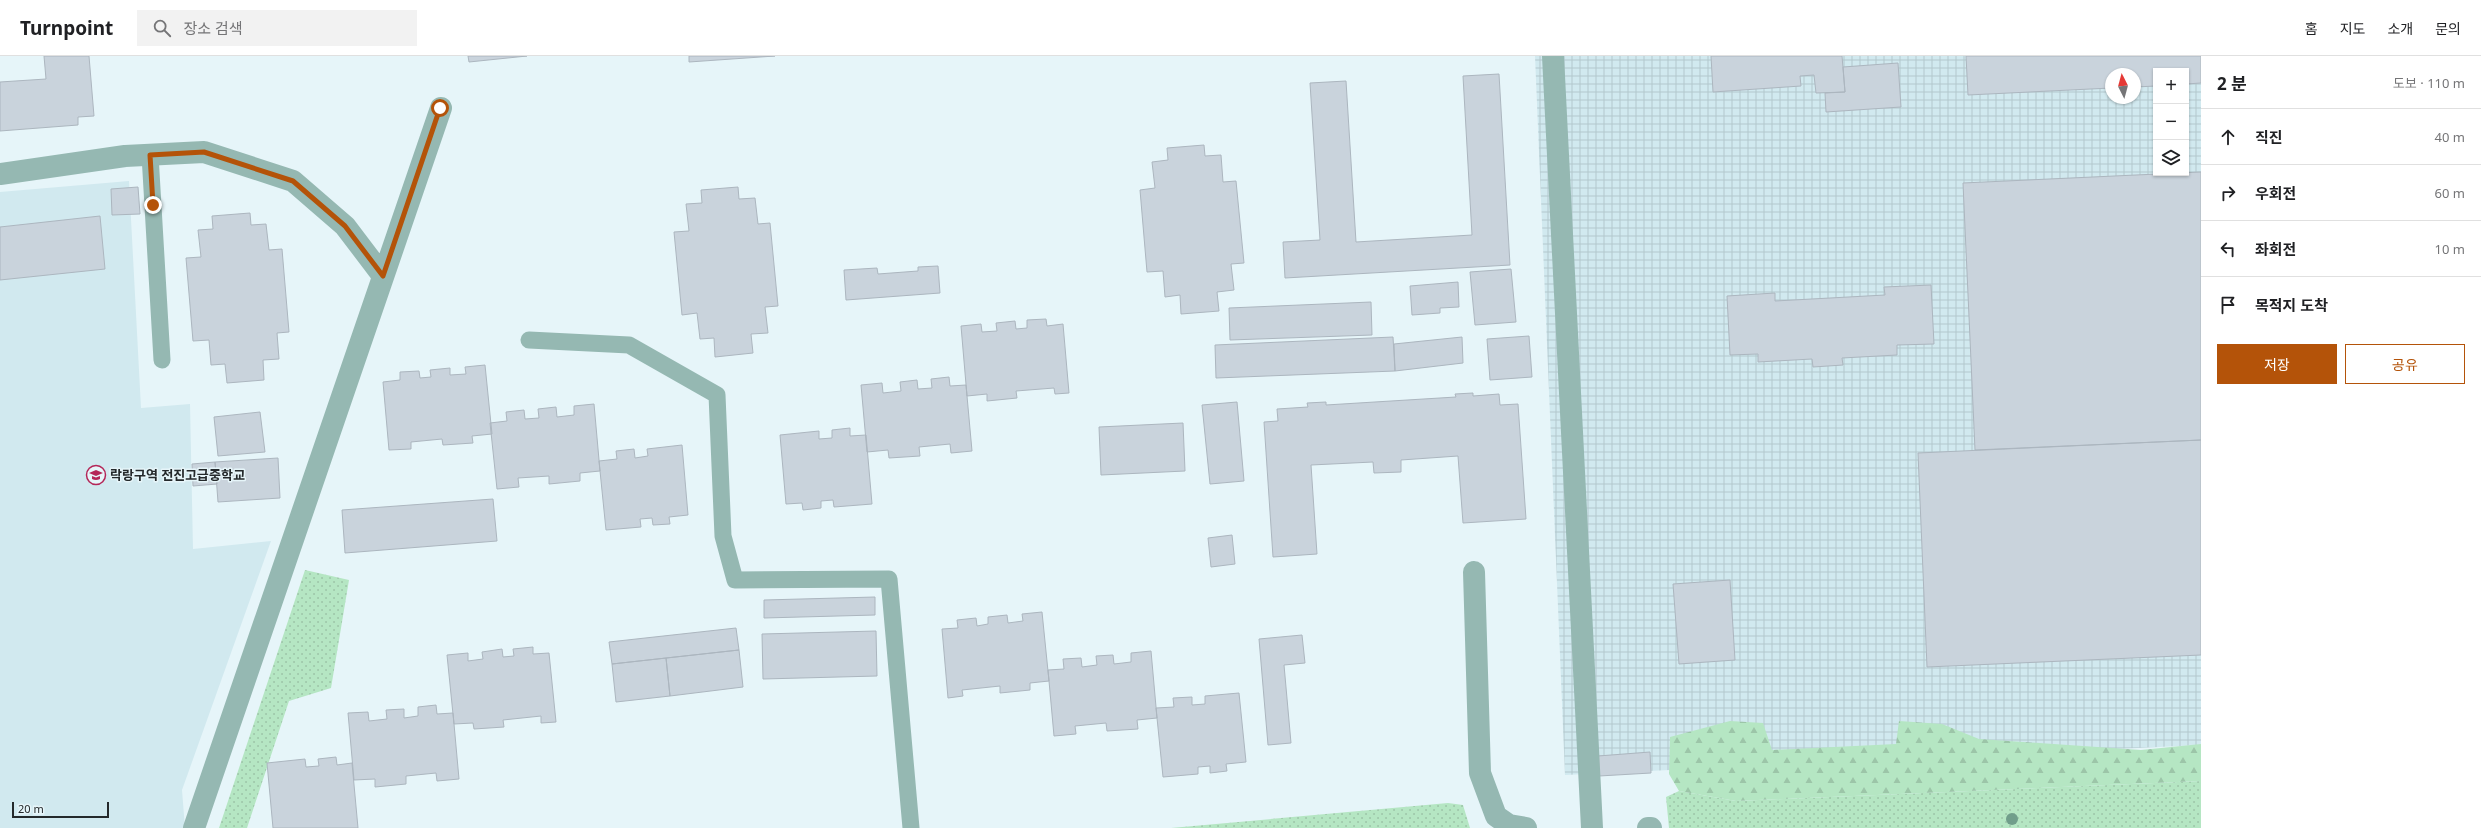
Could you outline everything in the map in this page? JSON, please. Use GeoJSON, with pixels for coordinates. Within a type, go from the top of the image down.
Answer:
{"type":"FeatureCollection","features":[{"type":"Feature","properties":{"kind":"street"},"geometry":{"type":"LineString","coordinates":[[1553,56],[1592,828]]}},
{"type":"Feature","properties":{"kind":"street"},"geometry":{"type":"LineString","coordinates":[[194,828],[440,108]]}},
{"type":"Feature","properties":{"kind":"street"},"geometry":{"type":"LineString","coordinates":[[0,174],[125,156],[204,152],[293,181],[345,226],[383,276]]}},
{"type":"Feature","properties":{"kind":"street"},"geometry":{"type":"LineString","coordinates":[[1474,572],[1480,773],[1496,816],[1510,825],[1526,828]]}},
{"type":"Feature","properties":{"kind":"lane"},"geometry":{"type":"LineString","coordinates":[[150,155],[162,360]]}},
{"type":"Feature","properties":{"kind":"lane"},"geometry":{"type":"LineString","coordinates":[[529,340],[629,344],[717,395],[723,536],[735,580],[889,579],[911,828]]}},
{"type":"Feature","properties":{"kind":"shaded area"},"geometry":{"type":"Polygon","coordinates":[[[1535,56],[2201,56],[2201,745],[1565,775],[1535,56]]]}},
{"type":"Feature","properties":{"kind":"shaded area","name":"락랑구역 전진고급중학교"},"geometry":{"type":"Polygon","coordinates":[[[129,181],[141,408],[190,404],[193,549],[271,541],[182,790],[185,828],[0,828],[0,192],[129,181]]]}},
{"type":"Feature","properties":{"kind":"green space"},"geometry":{"type":"Polygon","coordinates":[[[305,570],[349,580],[331,688],[289,701],[247,828],[219,828],[305,570]]]}},
{"type":"Feature","properties":{"kind":"green space"},"geometry":{"type":"Polygon","coordinates":[[[1730,721],[1763,723],[1772,750],[1896,744],[1899,721],[1942,724],[1979,739],[2141,750],[2201,744],[2201,781],[1736,801],[1679,791],[1669,774],[1670,737],[1730,721]]]}},
{"type":"Feature","properties":{"kind":"green space"},"geometry":{"type":"Polygon","coordinates":[[[2201,781],[2201,828],[1669,828],[1666,797],[1679,791],[1736,801],[2201,781]]]}},
{"type":"Feature","properties":{"kind":"green space"},"geometry":{"type":"Polygon","coordinates":[[[1448,803],[1463,805],[1470,828],[1171,828],[1448,803]]]}},
{"type":"Feature","properties":{"kind":"building"},"geometry":{"type":"Polygon","coordinates":[[[44,56],[89,56],[94,116],[78,117],[78,125],[0,131],[0,82],[46,79],[44,56]]]}},
{"type":"Feature","properties":{"kind":"building"},"geometry":{"type":"Polygon","coordinates":[[[468,56],[527,56],[469,62],[468,56]]]}},
{"type":"Feature","properties":{"kind":"building"},"geometry":{"type":"Polygon","coordinates":[[[689,56],[775,56],[689,62],[689,56]]]}},
{"type":"Feature","properties":{"kind":"building"},"geometry":{"type":"Polygon","coordinates":[[[1711,56],[1842,56],[1845,92],[1816,93],[1814,75],[1800,76],[1801,86],[1713,92],[1711,56]]]}},
{"type":"Feature","properties":{"kind":"building"},"geometry":{"type":"Polygon","coordinates":[[[1966,56],[2201,56],[2201,83],[2189,84],[2189,68],[2153,68],[2153,86],[2141,87],[2141,68],[2105,68],[2105,88],[1968,95],[1966,56]]]}},
{"type":"Feature","properties":{"kind":"building"},"geometry":{"type":"Polygon","coordinates":[[[1898,63],[1901,107],[1826,112],[1825,93],[1845,92],[1843,67],[1898,63]]]}},
{"type":"Feature","properties":{"kind":"building"},"geometry":{"type":"Polygon","coordinates":[[[1499,74],[1510,265],[1285,278],[1283,242],[1320,240],[1310,83],[1346,81],[1356,242],[1472,235],[1463,76],[1499,74]]]}},
{"type":"Feature","properties":{"kind":"building"},"geometry":{"type":"Polygon","coordinates":[[[1204,145],[1205,156],[1221,155],[1223,182],[1236,181],[1244,263],[1231,264],[1234,290],[1217,292],[1219,311],[1181,314],[1180,295],[1165,297],[1163,271],[1147,272],[1140,190],[1155,188],[1152,162],[1168,160],[1167,148],[1204,145]]]}},
{"type":"Feature","properties":{"kind":"building"},"geometry":{"type":"Polygon","coordinates":[[[2201,172],[2201,440],[1975,450],[1963,183],[2153,174],[2153,176],[2189,176],[2189,173],[2201,172]]]}},
{"type":"Feature","properties":{"kind":"building"},"geometry":{"type":"Polygon","coordinates":[[[138,187],[140,214],[112,215],[111,189],[138,187]]]}},
{"type":"Feature","properties":{"kind":"building"},"geometry":{"type":"Polygon","coordinates":[[[738,187],[739,199],[755,198],[758,224],[770,223],[778,306],[765,307],[768,333],[751,334],[753,353],[715,357],[714,338],[700,339],[697,313],[682,315],[674,232],[689,231],[686,204],[702,203],[701,190],[738,187]]]}},
{"type":"Feature","properties":{"kind":"building"},"geometry":{"type":"Polygon","coordinates":[[[250,213],[251,225],[266,224],[269,250],[282,249],[289,332],[277,333],[279,359],[263,360],[264,380],[227,383],[225,364],[211,365],[209,340],[193,341],[186,258],[201,257],[198,230],[213,229],[212,216],[250,213]]]}},
{"type":"Feature","properties":{"kind":"building"},"geometry":{"type":"Polygon","coordinates":[[[100,216],[105,269],[0,280],[0,227],[100,216]]]}},
{"type":"Feature","properties":{"kind":"building"},"geometry":{"type":"Polygon","coordinates":[[[938,266],[940,293],[846,300],[844,270],[877,268],[878,274],[918,271],[918,267],[938,266]]]}},
{"type":"Feature","properties":{"kind":"building"},"geometry":{"type":"Polygon","coordinates":[[[1511,269],[1516,322],[1475,325],[1470,272],[1511,269]]]}},
{"type":"Feature","properties":{"kind":"building"},"geometry":{"type":"Polygon","coordinates":[[[1458,282],[1459,307],[1440,308],[1440,313],[1412,315],[1410,286],[1458,282]]]}},
{"type":"Feature","properties":{"kind":"building"},"geometry":{"type":"Polygon","coordinates":[[[1931,285],[1934,344],[1897,345],[1897,355],[1842,358],[1843,365],[1813,367],[1812,359],[1758,362],[1758,354],[1730,355],[1727,296],[1775,293],[1775,301],[1885,295],[1884,287],[1931,285]]]}},
{"type":"Feature","properties":{"kind":"building"},"geometry":{"type":"Polygon","coordinates":[[[1371,302],[1372,335],[1230,340],[1229,308],[1371,302]]]}},
{"type":"Feature","properties":{"kind":"building"},"geometry":{"type":"Polygon","coordinates":[[[1046,319],[1047,326],[1063,324],[1069,393],[1055,394],[1054,388],[1016,391],[1017,398],[987,401],[987,394],[967,396],[961,326],[981,324],[982,332],[997,331],[996,323],[1015,321],[1016,329],[1027,328],[1027,320],[1046,319]]]}},
{"type":"Feature","properties":{"kind":"building"},"geometry":{"type":"Polygon","coordinates":[[[1529,336],[1532,377],[1490,380],[1487,339],[1529,336]]]}},
{"type":"Feature","properties":{"kind":"building"},"geometry":{"type":"Polygon","coordinates":[[[1393,337],[1395,371],[1216,378],[1215,345],[1393,337]]]}},
{"type":"Feature","properties":{"kind":"building"},"geometry":{"type":"Polygon","coordinates":[[[1462,337],[1463,363],[1395,371],[1394,344],[1462,337]]]}},
{"type":"Feature","properties":{"kind":"building"},"geometry":{"type":"Polygon","coordinates":[[[485,365],[492,434],[472,436],[473,443],[443,445],[442,439],[411,442],[411,449],[389,450],[383,382],[400,380],[400,372],[419,371],[420,378],[431,377],[430,370],[450,368],[450,375],[466,374],[465,367],[485,365]]]}},
{"type":"Feature","properties":{"kind":"building"},"geometry":{"type":"Polygon","coordinates":[[[949,377],[950,386],[966,385],[972,451],[951,453],[950,444],[919,447],[920,456],[889,458],[888,450],[867,452],[861,385],[882,383],[883,393],[901,391],[900,382],[917,380],[918,389],[932,388],[931,379],[949,377]]]}},
{"type":"Feature","properties":{"kind":"building"},"geometry":{"type":"Polygon","coordinates":[[[1473,393],[1473,396],[1499,394],[1500,405],[1518,404],[1526,519],[1463,523],[1458,456],[1401,460],[1401,472],[1374,473],[1373,462],[1311,465],[1317,554],[1273,557],[1264,422],[1278,421],[1277,409],[1308,407],[1307,403],[1326,402],[1326,405],[1456,397],[1455,394],[1473,393]]]}},
{"type":"Feature","properties":{"kind":"building"},"geometry":{"type":"Polygon","coordinates":[[[1237,402],[1244,481],[1210,484],[1202,405],[1237,402]]]}},
{"type":"Feature","properties":{"kind":"building"},"geometry":{"type":"Polygon","coordinates":[[[594,404],[600,471],[580,473],[580,481],[549,484],[549,476],[518,478],[519,487],[497,489],[490,423],[507,421],[506,412],[524,410],[525,419],[539,418],[538,409],[556,407],[557,417],[574,415],[574,406],[594,404]]]}},
{"type":"Feature","properties":{"kind":"building"},"geometry":{"type":"Polygon","coordinates":[[[260,412],[265,452],[218,456],[214,417],[260,412]]]}},
{"type":"Feature","properties":{"kind":"building"},"geometry":{"type":"Polygon","coordinates":[[[1183,423],[1185,471],[1101,475],[1099,427],[1183,423]]]}},
{"type":"Feature","properties":{"kind":"building"},"geometry":{"type":"Polygon","coordinates":[[[850,428],[850,436],[866,435],[872,504],[834,507],[833,500],[821,501],[821,508],[803,510],[802,503],[786,504],[780,435],[819,431],[819,439],[832,438],[832,430],[850,428]]]}},
{"type":"Feature","properties":{"kind":"building"},"geometry":{"type":"Polygon","coordinates":[[[2201,440],[2201,655],[1927,667],[1918,453],[2201,440]]]}},
{"type":"Feature","properties":{"kind":"building"},"geometry":{"type":"Polygon","coordinates":[[[682,445],[688,515],[669,517],[670,524],[653,525],[652,518],[640,519],[641,527],[606,530],[599,461],[617,459],[616,451],[634,449],[635,458],[648,456],[647,449],[682,445]]]}},
{"type":"Feature","properties":{"kind":"building"},"geometry":{"type":"Polygon","coordinates":[[[278,458],[280,498],[218,502],[215,462],[278,458]]]}},
{"type":"Feature","properties":{"kind":"building"},"geometry":{"type":"Polygon","coordinates":[[[215,462],[217,484],[193,486],[192,464],[215,462]]]}},
{"type":"Feature","properties":{"kind":"building"},"geometry":{"type":"Polygon","coordinates":[[[493,499],[497,541],[345,553],[342,510],[493,499]]]}},
{"type":"Feature","properties":{"kind":"building"},"geometry":{"type":"Polygon","coordinates":[[[1232,535],[1235,564],[1211,567],[1208,538],[1232,535]]]}},
{"type":"Feature","properties":{"kind":"building"},"geometry":{"type":"Polygon","coordinates":[[[1730,580],[1735,660],[1679,664],[1673,584],[1730,580]]]}},
{"type":"Feature","properties":{"kind":"building"},"geometry":{"type":"Polygon","coordinates":[[[875,597],[875,615],[764,618],[764,600],[875,597]]]}},
{"type":"Feature","properties":{"kind":"building"},"geometry":{"type":"Polygon","coordinates":[[[1042,612],[1049,681],[1030,683],[1030,690],[1000,693],[1000,686],[962,690],[963,696],[948,698],[942,629],[958,628],[957,620],[976,618],[977,626],[988,624],[988,617],[1007,615],[1008,623],[1023,621],[1022,614],[1042,612]]]}},
{"type":"Feature","properties":{"kind":"building"},"geometry":{"type":"Polygon","coordinates":[[[736,628],[739,650],[612,664],[609,642],[736,628]]]}},
{"type":"Feature","properties":{"kind":"building"},"geometry":{"type":"Polygon","coordinates":[[[876,631],[877,676],[763,679],[762,634],[876,631]]]}},
{"type":"Feature","properties":{"kind":"building"},"geometry":{"type":"Polygon","coordinates":[[[1302,635],[1305,663],[1284,665],[1291,743],[1268,745],[1259,639],[1302,635]]]}},
{"type":"Feature","properties":{"kind":"building"},"geometry":{"type":"Polygon","coordinates":[[[533,647],[533,654],[549,653],[556,722],[541,723],[541,716],[503,720],[504,727],[474,729],[473,723],[454,724],[447,655],[468,653],[468,661],[483,659],[482,652],[502,649],[503,657],[514,656],[513,649],[533,647]]]}},
{"type":"Feature","properties":{"kind":"building"},"geometry":{"type":"Polygon","coordinates":[[[739,650],[743,687],[670,696],[666,658],[739,650]]]}},
{"type":"Feature","properties":{"kind":"building"},"geometry":{"type":"Polygon","coordinates":[[[1151,651],[1157,718],[1137,720],[1138,729],[1107,731],[1106,723],[1075,726],[1076,734],[1054,736],[1048,670],[1064,669],[1063,659],[1081,658],[1082,667],[1097,665],[1096,656],[1113,655],[1114,664],[1131,662],[1131,653],[1151,651]]]}},
{"type":"Feature","properties":{"kind":"building"},"geometry":{"type":"Polygon","coordinates":[[[666,658],[670,696],[616,702],[612,664],[666,658]]]}},
{"type":"Feature","properties":{"kind":"building"},"geometry":{"type":"Polygon","coordinates":[[[1239,693],[1246,762],[1226,764],[1227,771],[1210,773],[1210,766],[1198,767],[1198,774],[1163,777],[1156,708],[1174,707],[1173,698],[1192,697],[1192,705],[1205,704],[1205,696],[1239,693]]]}},
{"type":"Feature","properties":{"kind":"building"},"geometry":{"type":"Polygon","coordinates":[[[436,705],[437,714],[453,713],[459,779],[437,781],[436,773],[406,776],[406,784],[375,787],[375,779],[354,780],[348,713],[368,712],[369,721],[387,719],[386,710],[404,709],[404,718],[418,716],[418,707],[436,705]]]}},
{"type":"Feature","properties":{"kind":"building"},"geometry":{"type":"Polygon","coordinates":[[[1650,752],[1651,773],[1599,776],[1598,756],[1650,752]]]}},
{"type":"Feature","properties":{"kind":"building"},"geometry":{"type":"Polygon","coordinates":[[[336,757],[337,765],[352,763],[358,828],[273,828],[267,763],[305,759],[306,767],[319,766],[318,759],[336,757]]]}},
{"type":"Feature","properties":{"kind":"place","name":"락랑구역 전진고급중학교"},"geometry":{"type":"Point","coordinates":[96,475]}},
{"type":"Feature","properties":{"kind":"route"},"geometry":{"type":"LineString","coordinates":[[153,205],[150,155],[204,152],[293,181],[345,226],[383,276],[440,108]]}}]}
